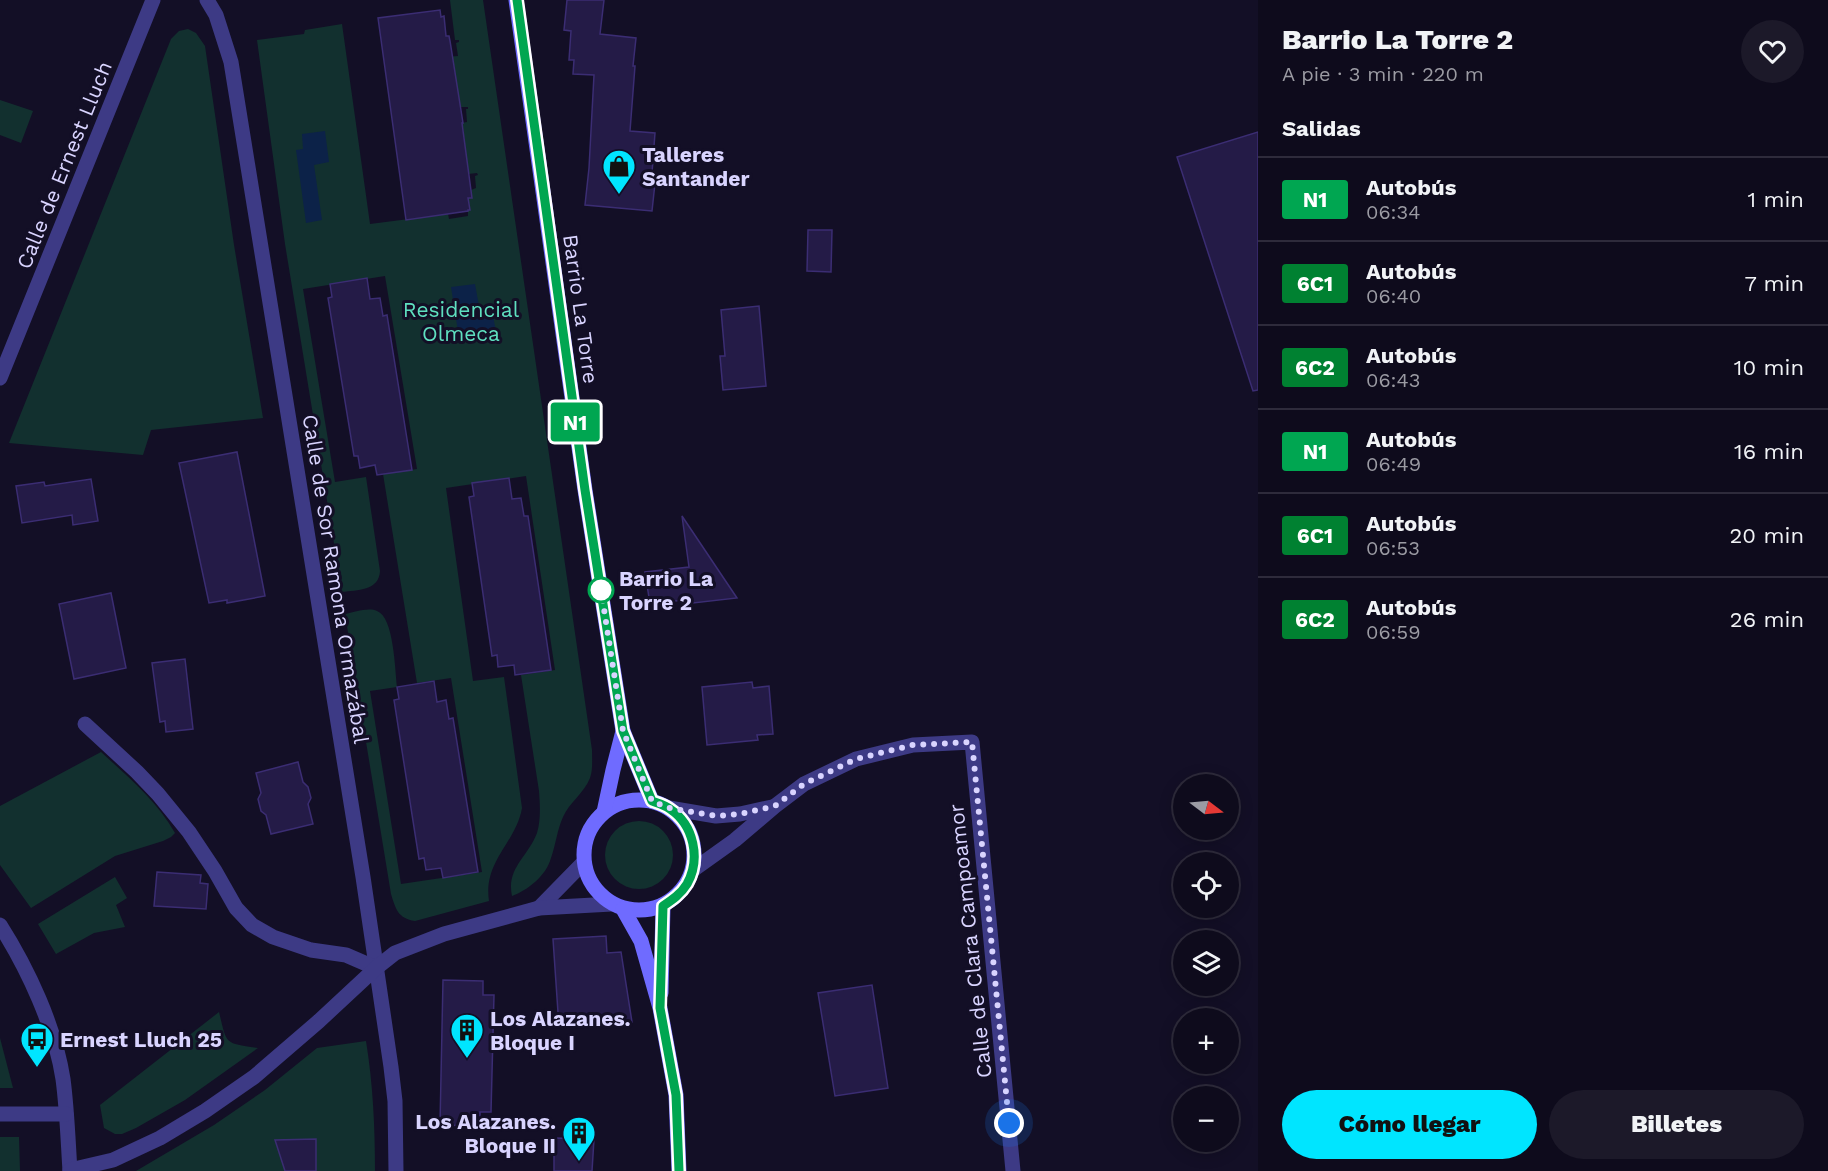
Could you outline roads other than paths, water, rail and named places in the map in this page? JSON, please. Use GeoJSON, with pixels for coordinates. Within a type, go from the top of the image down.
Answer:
{"type":"FeatureCollection","features":[{"type":"Feature","properties":{"kind":"main road","name":"Barrio La Torre"},"geometry":{"type":"LineString","coordinates":[[516,0],[580,458],[623,731],[652,801]]}},
{"type":"Feature","properties":{"kind":"main road","name":"Barrio La Torre"},"geometry":{"type":"LineString","coordinates":[[584,862],[584,848],[588,835],[604,812],[623,731]]}},
{"type":"Feature","properties":{"kind":"main road"},"geometry":{"type":"LineString","coordinates":[[584,862],[587,875],[602,897],[617,906],[635,911],[663,906],[676,897],[687,885],[693,870],[695,852],[691,835],[682,820],[669,808],[652,801],[642,800],[622,802],[604,812]]}},
{"type":"Feature","properties":{"kind":"main road"},"geometry":{"type":"LineString","coordinates":[[617,906],[641,941],[660,1008],[676,1095],[680,1171]]}},
{"type":"Feature","properties":{"kind":"main road"},"geometry":{"type":"LineString","coordinates":[[660,1008],[663,906]]}},
{"type":"Feature","properties":{"kind":"street","name":"Calle de Ernest Lluch"},"geometry":{"type":"LineString","coordinates":[[0,378],[153,0]]}},
{"type":"Feature","properties":{"kind":"street","name":"Calle de Sor Ramona Ormazábal"},"geometry":{"type":"LineString","coordinates":[[207,0],[216,15],[231,62],[363,877],[391,1067],[396,1171]]}},
{"type":"Feature","properties":{"kind":"street"},"geometry":{"type":"LineString","coordinates":[[85,724],[137,772],[189,832],[236,908],[252,925],[273,937],[311,950],[346,955],[376,968]]}},
{"type":"Feature","properties":{"kind":"street","name":"Calle de Clara Campoamor"},"geometry":{"type":"LineString","coordinates":[[775,806],[804,784],[856,759],[913,745],[972,742],[1013,1171]]}},
{"type":"Feature","properties":{"kind":"street"},"geometry":{"type":"LineString","coordinates":[[669,808],[716,816],[740,814],[775,806]]}},
{"type":"Feature","properties":{"kind":"street"},"geometry":{"type":"LineString","coordinates":[[693,870],[735,840],[775,806]]}},
{"type":"Feature","properties":{"kind":"street"},"geometry":{"type":"LineString","coordinates":[[538,908],[584,862]]}},
{"type":"Feature","properties":{"kind":"street"},"geometry":{"type":"LineString","coordinates":[[0,925],[25,970],[52,1037],[62,1077],[70,1171],[113,1160],[160,1138],[205,1111],[254,1077],[395,953],[444,934],[538,908],[617,906]]}},
{"type":"Feature","properties":{"kind":"street"},"geometry":{"type":"LineString","coordinates":[[0,1114],[66,1114]]}},
{"type":"Feature","properties":{"kind":"water"},"geometry":{"type":"Polygon","coordinates":[[[325,131],[329,162],[314,165],[322,220],[306,223],[296,150],[303,149],[302,134],[325,131]]]}},
{"type":"Feature","properties":{"kind":"water"},"geometry":{"type":"Polygon","coordinates":[[[475,284],[481,317],[493,315],[496,332],[459,338],[451,287],[475,284]]]}},
{"type":"Feature","properties":{"kind":"place","name":"Talleres Santander"},"geometry":{"type":"Point","coordinates":[619,195]}},
{"type":"Feature","properties":{"kind":"place","name":"Barrio La Torre 2"},"geometry":{"type":"Point","coordinates":[601,590]}},
{"type":"Feature","properties":{"kind":"place","name":"Los Alazanes. Bloque I"},"geometry":{"type":"Point","coordinates":[467,1059]}},
{"type":"Feature","properties":{"kind":"place","name":"Ernest Lluch 25"},"geometry":{"type":"Point","coordinates":[37,1068]}},
{"type":"Feature","properties":{"kind":"place","name":"Los Alazanes. Bloque II"},"geometry":{"type":"Point","coordinates":[579,1162]}},
{"type":"Feature","properties":{"kind":"park label","name":"Residencial Olmeca"},"geometry":{"type":"Point","coordinates":[461,321]}}]}
